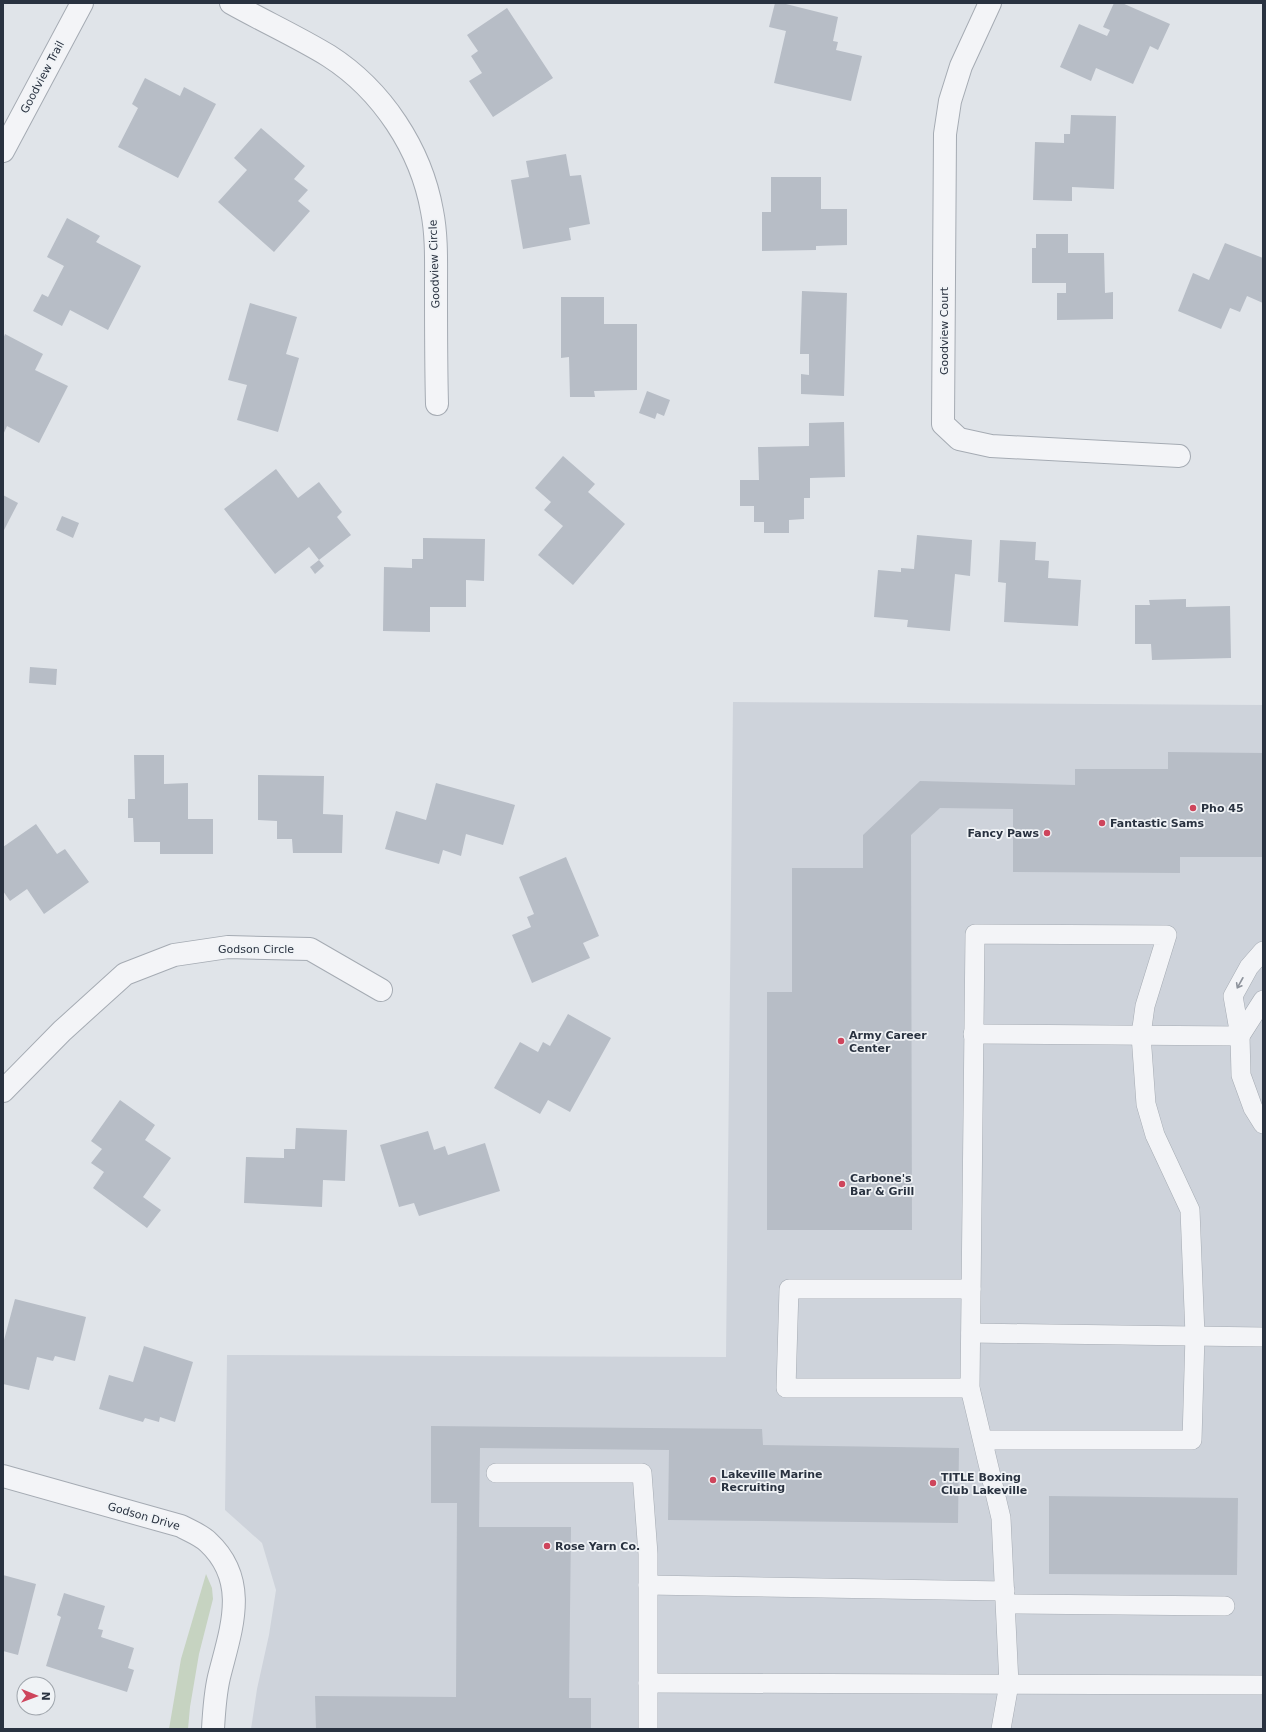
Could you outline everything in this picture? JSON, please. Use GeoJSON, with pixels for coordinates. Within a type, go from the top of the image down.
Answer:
{"type":"FeatureCollection","features":[{"type":"Feature","properties":{"kind":"street","name":"Goodview Trail"},"geometry":{"type":"LineString","coordinates":[[3,151],[82,3]]}},
{"type":"Feature","properties":{"kind":"street","name":"Goodview Circle"},"geometry":{"type":"LineString","coordinates":[[231,3],[329,57],[353,75],[378,99],[399,127],[415,155],[425,183],[436,239],[437,404]]}},
{"type":"Feature","properties":{"kind":"street","name":"Goodview Court"},"geometry":{"type":"LineString","coordinates":[[990,3],[961,66],[950,101],[945,134],[943,424],[959,439],[991,446],[1179,456]]}},
{"type":"Feature","properties":{"kind":"street","name":"Godson Circle"},"geometry":{"type":"LineString","coordinates":[[3,1091],[62,1031],[125,974],[174,955],[228,948],[310,949],[381,990]]}},
{"type":"Feature","properties":{"kind":"street","name":"Godson Drive"},"geometry":{"type":"LineString","coordinates":[[3,1476],[182,1526],[208,1541],[226,1564],[234,1594],[234,1621],[219,1679],[214,1708],[213,1729]]}},
{"type":"Feature","properties":{"kind":"lane"},"geometry":{"type":"LineString","coordinates":[[984,1440],[1192,1440],[1195,1335],[1190,1210],[1158,1140],[1146,1104],[1141,1035],[1145,1006],[1167,935],[975,934],[970,1388],[984,1440],[1001,1518],[1010,1684],[1001,1729]]}},
{"type":"Feature","properties":{"kind":"lane"},"geometry":{"type":"LineString","coordinates":[[1263,951],[1249,967],[1233,996],[1240,1036],[1241,1075],[1253,1108],[1263,1124]]}},
{"type":"Feature","properties":{"kind":"lane"},"geometry":{"type":"LineString","coordinates":[[1240,1036],[1263,1000]]}},
{"type":"Feature","properties":{"kind":"lane"},"geometry":{"type":"LineString","coordinates":[[974,1034],[1240,1036]]}},
{"type":"Feature","properties":{"kind":"lane"},"geometry":{"type":"LineString","coordinates":[[970,1388],[786,1388],[789,1289],[971,1289]]}},
{"type":"Feature","properties":{"kind":"lane"},"geometry":{"type":"LineString","coordinates":[[970,1333],[1263,1337]]}},
{"type":"Feature","properties":{"kind":"lane"},"geometry":{"type":"LineString","coordinates":[[496,1473],[642,1473],[648,1554],[648,1729]]}},
{"type":"Feature","properties":{"kind":"lane"},"geometry":{"type":"LineString","coordinates":[[648,1585],[1225,1606]]}},
{"type":"Feature","properties":{"kind":"lane"},"geometry":{"type":"LineString","coordinates":[[648,1683],[1263,1685]]}},
{"type":"Feature","properties":{"kind":"shaded area"},"geometry":{"type":"Polygon","coordinates":[[[733,702],[1263,705],[1263,1729],[251,1729],[276,1590],[262,1543],[225,1510],[227,1355],[726,1357],[733,702]]]}},
{"type":"Feature","properties":{"kind":"green space"},"geometry":{"type":"Polygon","coordinates":[[[206,1574],[212,1588],[213,1599],[199,1654],[190,1707],[188,1729],[169,1729],[181,1659],[206,1574]]]}},
{"type":"Feature","properties":{"kind":"building"},"geometry":{"type":"Polygon","coordinates":[[[775,3],[782,3],[838,17],[833,41],[838,42],[836,50],[862,56],[851,101],[774,83],[786,31],[769,27],[775,3]]]}},
{"type":"Feature","properties":{"kind":"building"},"geometry":{"type":"Polygon","coordinates":[[[1114,3],[1122,3],[1170,24],[1158,50],[1150,46],[1133,84],[1096,68],[1091,81],[1060,67],[1079,24],[1107,36],[1110,30],[1103,27],[1114,3]]]}},
{"type":"Feature","properties":{"kind":"building"},"geometry":{"type":"Polygon","coordinates":[[[507,8],[553,78],[493,117],[469,81],[482,73],[471,56],[478,51],[467,35],[507,8]]]}},
{"type":"Feature","properties":{"kind":"building"},"geometry":{"type":"Polygon","coordinates":[[[145,78],[180,96],[184,87],[216,104],[178,178],[118,147],[138,108],[132,104],[145,78]]]}},
{"type":"Feature","properties":{"kind":"building"},"geometry":{"type":"Polygon","coordinates":[[[1071,115],[1116,116],[1114,189],[1072,187],[1072,201],[1033,200],[1035,142],[1064,143],[1064,134],[1070,134],[1071,115]]]}},
{"type":"Feature","properties":{"kind":"building"},"geometry":{"type":"Polygon","coordinates":[[[261,128],[305,166],[294,179],[308,190],[298,201],[310,211],[274,252],[218,202],[247,170],[234,158],[261,128]]]}},
{"type":"Feature","properties":{"kind":"building"},"geometry":{"type":"Polygon","coordinates":[[[566,154],[570,176],[581,175],[590,224],[569,228],[571,240],[523,249],[511,180],[529,177],[526,161],[566,154]]]}},
{"type":"Feature","properties":{"kind":"building"},"geometry":{"type":"Polygon","coordinates":[[[771,177],[821,177],[821,209],[847,209],[847,245],[816,246],[816,250],[762,251],[762,212],[771,212],[771,177]]]}},
{"type":"Feature","properties":{"kind":"building"},"geometry":{"type":"Polygon","coordinates":[[[67,218],[100,236],[96,242],[141,266],[108,330],[70,310],[62,326],[33,311],[42,294],[48,297],[64,266],[47,257],[67,218]]]}},
{"type":"Feature","properties":{"kind":"building"},"geometry":{"type":"Polygon","coordinates":[[[1036,234],[1068,234],[1068,253],[1104,253],[1105,293],[1113,292],[1113,319],[1057,320],[1057,293],[1066,293],[1066,283],[1032,283],[1032,248],[1036,248],[1036,234]]]}},
{"type":"Feature","properties":{"kind":"building"},"geometry":{"type":"Polygon","coordinates":[[[1225,243],[1263,258],[1263,303],[1247,296],[1240,312],[1230,308],[1221,329],[1178,311],[1193,273],[1209,280],[1225,243]]]}},
{"type":"Feature","properties":{"kind":"building"},"geometry":{"type":"Polygon","coordinates":[[[802,291],[847,293],[844,396],[801,394],[801,374],[809,375],[809,354],[800,354],[802,291]]]}},
{"type":"Feature","properties":{"kind":"building"},"geometry":{"type":"Polygon","coordinates":[[[561,297],[604,297],[604,324],[637,324],[637,390],[594,391],[595,397],[570,397],[569,357],[561,358],[561,297]]]}},
{"type":"Feature","properties":{"kind":"building"},"geometry":{"type":"Polygon","coordinates":[[[250,303],[297,317],[286,354],[299,358],[278,432],[237,420],[247,385],[228,380],[250,303]]]}},
{"type":"Feature","properties":{"kind":"building"},"geometry":{"type":"Polygon","coordinates":[[[5,334],[43,354],[35,370],[68,386],[39,443],[7,426],[3,435],[3,339],[5,334]]]}},
{"type":"Feature","properties":{"kind":"building"},"geometry":{"type":"Polygon","coordinates":[[[647,391],[670,400],[664,416],[657,413],[655,419],[639,413],[647,391]]]}},
{"type":"Feature","properties":{"kind":"building"},"geometry":{"type":"Polygon","coordinates":[[[844,422],[845,477],[810,478],[810,498],[804,498],[804,519],[789,520],[789,533],[764,533],[764,522],[754,522],[754,506],[740,506],[740,480],[759,480],[758,447],[809,446],[809,423],[844,422]]]}},
{"type":"Feature","properties":{"kind":"building"},"geometry":{"type":"Polygon","coordinates":[[[563,456],[595,484],[588,492],[625,524],[573,585],[538,555],[563,526],[544,510],[551,502],[535,488],[563,456]]]}},
{"type":"Feature","properties":{"kind":"building"},"geometry":{"type":"Polygon","coordinates":[[[276,469],[298,498],[319,482],[342,512],[337,517],[351,535],[319,560],[309,547],[275,574],[224,509],[276,469]]]}},
{"type":"Feature","properties":{"kind":"building"},"geometry":{"type":"Polygon","coordinates":[[[3,495],[18,503],[3,532],[3,495]]]}},
{"type":"Feature","properties":{"kind":"building"},"geometry":{"type":"Polygon","coordinates":[[[62,516],[79,523],[73,538],[56,530],[62,516]]]}},
{"type":"Feature","properties":{"kind":"building"},"geometry":{"type":"Polygon","coordinates":[[[917,535],[972,540],[970,576],[955,574],[950,631],[907,627],[908,620],[874,617],[878,570],[901,572],[901,568],[914,569],[917,535]]]}},
{"type":"Feature","properties":{"kind":"building"},"geometry":{"type":"Polygon","coordinates":[[[423,538],[485,539],[484,581],[466,580],[466,607],[430,607],[430,632],[383,631],[384,567],[412,568],[412,559],[423,559],[423,538]]]}},
{"type":"Feature","properties":{"kind":"building"},"geometry":{"type":"Polygon","coordinates":[[[1000,540],[1036,542],[1035,560],[1049,561],[1048,578],[1081,580],[1078,626],[1004,622],[1006,583],[998,582],[1000,540]]]}},
{"type":"Feature","properties":{"kind":"building"},"geometry":{"type":"Polygon","coordinates":[[[319,560],[324,566],[315,574],[310,567],[319,560]]]}},
{"type":"Feature","properties":{"kind":"building"},"geometry":{"type":"Polygon","coordinates":[[[1186,599],[1186,607],[1230,606],[1231,658],[1152,660],[1151,644],[1135,644],[1135,605],[1150,605],[1149,600],[1186,599]]]}},
{"type":"Feature","properties":{"kind":"building"},"geometry":{"type":"Polygon","coordinates":[[[30,667],[57,669],[56,685],[29,683],[30,667]]]}},
{"type":"Feature","properties":{"kind":"building"},"geometry":{"type":"Polygon","coordinates":[[[1168,752],[1263,753],[1263,857],[1180,857],[1180,873],[1013,872],[1013,809],[940,808],[911,835],[912,1230],[767,1230],[767,992],[792,992],[792,868],[863,868],[863,835],[920,781],[1075,785],[1075,769],[1168,769],[1168,752]]]}},
{"type":"Feature","properties":{"kind":"building"},"geometry":{"type":"Polygon","coordinates":[[[134,755],[164,755],[164,784],[188,783],[188,819],[213,819],[213,854],[160,854],[160,842],[134,842],[133,818],[128,818],[128,799],[135,799],[134,755]]]}},
{"type":"Feature","properties":{"kind":"building"},"geometry":{"type":"Polygon","coordinates":[[[258,775],[324,776],[323,814],[343,815],[342,853],[293,853],[292,839],[277,839],[277,821],[258,820],[258,775]]]}},
{"type":"Feature","properties":{"kind":"building"},"geometry":{"type":"Polygon","coordinates":[[[436,783],[515,805],[503,845],[466,834],[461,856],[443,850],[439,864],[385,849],[396,811],[426,820],[436,783]]]}},
{"type":"Feature","properties":{"kind":"building"},"geometry":{"type":"Polygon","coordinates":[[[36,824],[57,854],[65,849],[89,882],[44,914],[27,889],[10,901],[3,891],[3,847],[36,824]]]}},
{"type":"Feature","properties":{"kind":"building"},"geometry":{"type":"Polygon","coordinates":[[[566,857],[599,936],[583,943],[590,958],[532,983],[512,935],[531,927],[527,917],[534,914],[519,877],[566,857]]]}},
{"type":"Feature","properties":{"kind":"building"},"geometry":{"type":"Polygon","coordinates":[[[568,1014],[611,1038],[570,1112],[548,1100],[540,1114],[494,1088],[520,1042],[538,1052],[543,1042],[550,1046],[568,1014]]]}},
{"type":"Feature","properties":{"kind":"building"},"geometry":{"type":"Polygon","coordinates":[[[120,1100],[155,1125],[145,1140],[171,1158],[143,1197],[161,1210],[147,1228],[93,1188],[104,1172],[91,1163],[102,1149],[91,1141],[120,1100]]]}},
{"type":"Feature","properties":{"kind":"building"},"geometry":{"type":"Polygon","coordinates":[[[296,1128],[347,1130],[345,1181],[323,1180],[322,1207],[244,1203],[246,1157],[284,1158],[284,1149],[295,1149],[296,1128]]]}},
{"type":"Feature","properties":{"kind":"building"},"geometry":{"type":"Polygon","coordinates":[[[428,1131],[434,1150],[445,1146],[448,1155],[485,1143],[500,1191],[419,1216],[414,1203],[399,1207],[380,1145],[428,1131]]]}},
{"type":"Feature","properties":{"kind":"building"},"geometry":{"type":"Polygon","coordinates":[[[15,1299],[86,1317],[75,1361],[55,1356],[53,1361],[37,1357],[29,1390],[3,1384],[3,1340],[15,1299]]]}},
{"type":"Feature","properties":{"kind":"building"},"geometry":{"type":"Polygon","coordinates":[[[144,1346],[193,1362],[175,1422],[160,1417],[159,1422],[145,1418],[143,1422],[99,1409],[109,1375],[133,1382],[144,1346]]]}},
{"type":"Feature","properties":{"kind":"building"},"geometry":{"type":"Polygon","coordinates":[[[431,1426],[762,1429],[763,1445],[959,1448],[958,1523],[668,1520],[669,1450],[480,1448],[479,1527],[571,1527],[569,1698],[591,1698],[591,1729],[316,1729],[315,1696],[456,1697],[457,1503],[431,1503],[431,1426]]]}},
{"type":"Feature","properties":{"kind":"building"},"geometry":{"type":"Polygon","coordinates":[[[1049,1496],[1238,1498],[1237,1575],[1049,1574],[1049,1496]]]}},
{"type":"Feature","properties":{"kind":"building"},"geometry":{"type":"Polygon","coordinates":[[[3,1575],[36,1584],[18,1655],[3,1651],[3,1575]]]}},
{"type":"Feature","properties":{"kind":"building"},"geometry":{"type":"Polygon","coordinates":[[[64,1593],[105,1606],[98,1629],[103,1630],[101,1637],[134,1648],[128,1668],[134,1670],[127,1692],[46,1666],[61,1617],[57,1615],[64,1593]]]}},
{"type":"Feature","properties":{"kind":"place","name":"Pho 45"},"geometry":{"type":"Point","coordinates":[1193,808]}},
{"type":"Feature","properties":{"kind":"place","name":"Fantastic Sams"},"geometry":{"type":"Point","coordinates":[1102,823]}},
{"type":"Feature","properties":{"kind":"place","name":"Fancy Paws"},"geometry":{"type":"Point","coordinates":[1047,833]}},
{"type":"Feature","properties":{"kind":"place","name":"Army Career Center"},"geometry":{"type":"Point","coordinates":[841,1041]}},
{"type":"Feature","properties":{"kind":"place","name":"Carbone's Bar & Grill"},"geometry":{"type":"Point","coordinates":[842,1184]}},
{"type":"Feature","properties":{"kind":"place","name":"Lakeville Marine Recruiting"},"geometry":{"type":"Point","coordinates":[713,1480]}},
{"type":"Feature","properties":{"kind":"place","name":"TITLE Boxing Club Lakeville"},"geometry":{"type":"Point","coordinates":[933,1483]}},
{"type":"Feature","properties":{"kind":"place","name":"Rose Yarn Co."},"geometry":{"type":"Point","coordinates":[547,1546]}}]}
